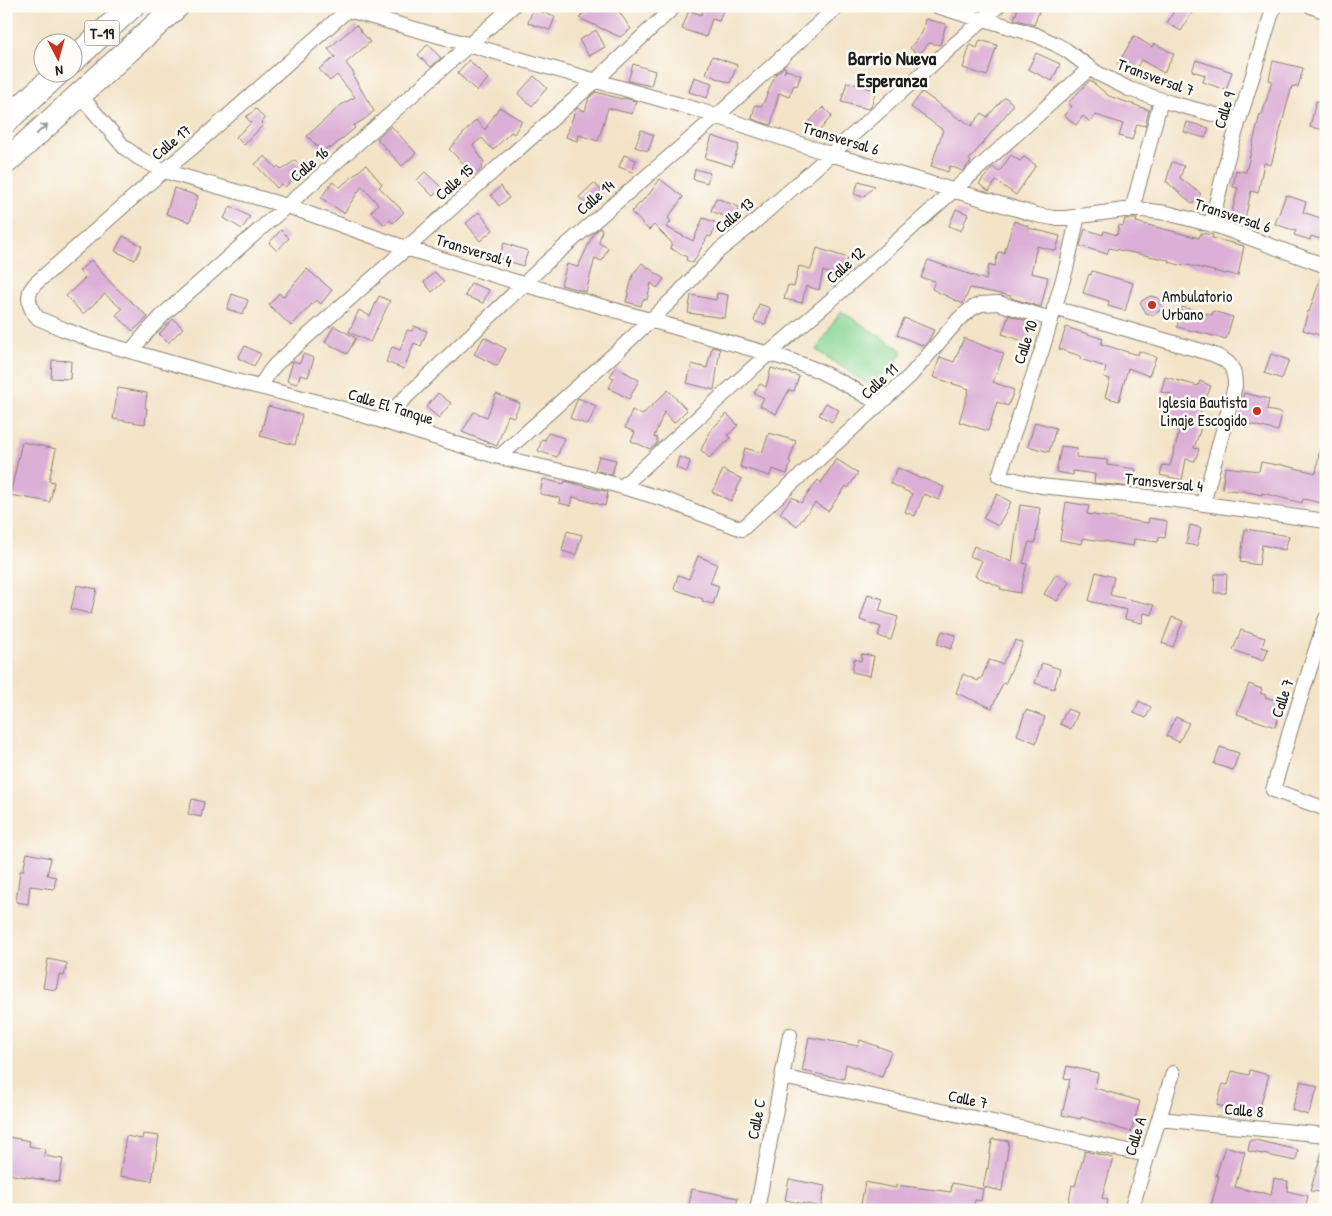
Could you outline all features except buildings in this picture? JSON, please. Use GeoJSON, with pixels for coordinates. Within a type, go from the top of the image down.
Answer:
{"type":"FeatureCollection","features":[{"type":"Feature","properties":{"kind":"highway","name":"T-19"},"geometry":{"type":"LineString","coordinates":[[82,52],[132,6]]}},
{"type":"Feature","properties":{"kind":"highway","name":"T-19"},"geometry":{"type":"LineString","coordinates":[[6,162],[177,6]]}},
{"type":"Feature","properties":{"kind":"highway"},"geometry":{"type":"LineString","coordinates":[[6,121],[48,82]]}},
{"type":"Feature","properties":{"kind":"street","name":"Calle 16"},"geometry":{"type":"LineString","coordinates":[[131,351],[164,314],[513,6]]}},
{"type":"Feature","properties":{"kind":"street","name":"Calle 15"},"geometry":{"type":"LineString","coordinates":[[260,387],[276,364],[595,80],[675,6]]}},
{"type":"Feature","properties":{"kind":"street","name":"Calle 14"},"geometry":{"type":"LineString","coordinates":[[381,421],[549,260],[717,116],[838,6]]}},
{"type":"Feature","properties":{"kind":"street","name":"Transversal 7"},"geometry":{"type":"LineString","coordinates":[[937,6],[1043,38],[1066,50],[1097,73],[1128,89],[1239,121]]}},
{"type":"Feature","properties":{"kind":"street","name":"Calle 13"},"geometry":{"type":"LineString","coordinates":[[499,457],[650,321],[717,252],[750,226],[998,6]]}},
{"type":"Feature","properties":{"kind":"street","name":"Calle 9"},"geometry":{"type":"LineString","coordinates":[[1211,224],[1227,160],[1274,6]]}},
{"type":"Feature","properties":{"kind":"street"},"geometry":{"type":"LineString","coordinates":[[1311,6],[1326,12]]}},
{"type":"Feature","properties":{"kind":"street","name":"Transversal 6"},"geometry":{"type":"LineString","coordinates":[[350,8],[470,45],[717,116],[830,154],[1037,215],[1052,218],[1132,210],[1167,213],[1211,224],[1325,263]]}},
{"type":"Feature","properties":{"kind":"street","name":"Calle 17"},"geometry":{"type":"LineString","coordinates":[[33,312],[29,298],[30,291],[35,284],[350,8]]}},
{"type":"Feature","properties":{"kind":"street","name":"Calle 12"},"geometry":{"type":"LineString","coordinates":[[622,487],[768,354],[838,294],[1090,68]]}},
{"type":"Feature","properties":{"kind":"street","name":"Transversal 4"},"geometry":{"type":"LineString","coordinates":[[80,95],[124,147],[139,158],[164,170],[287,206],[406,248],[523,284],[768,354],[817,370],[847,384],[880,404]]}},
{"type":"Feature","properties":{"kind":"street"},"geometry":{"type":"LineString","coordinates":[[1132,210],[1161,100]]}},
{"type":"Feature","properties":{"kind":"street","name":"Calle 10"},"geometry":{"type":"LineString","coordinates":[[999,476],[1053,313],[1066,269],[1078,216]]}},
{"type":"Feature","properties":{"kind":"street","name":"Calle 11"},"geometry":{"type":"LineString","coordinates":[[742,529],[910,376],[959,319],[971,309],[981,304],[998,303],[1053,313],[1212,354],[1221,357],[1229,363],[1233,369],[1235,386],[1204,504]]}},
{"type":"Feature","properties":{"kind":"street","name":"Calle El Tanque"},"geometry":{"type":"LineString","coordinates":[[33,312],[38,318],[62,329],[95,340],[330,405],[499,457],[595,479],[664,499],[742,529]]}},
{"type":"Feature","properties":{"kind":"street","name":"Transversal 4"},"geometry":{"type":"LineString","coordinates":[[999,476],[1041,486],[1204,504],[1326,521]]}},
{"type":"Feature","properties":{"kind":"street","name":"Calle 7"},"geometry":{"type":"LineString","coordinates":[[1326,618],[1272,790],[1326,809]]}},
{"type":"Feature","properties":{"kind":"street","name":"Calle C"},"geometry":{"type":"LineString","coordinates":[[757,1210],[790,1035]]}},
{"type":"Feature","properties":{"kind":"street","name":"Calle A"},"geometry":{"type":"LineString","coordinates":[[1131,1210],[1173,1073]]}},
{"type":"Feature","properties":{"kind":"street","name":"Calle 7"},"geometry":{"type":"LineString","coordinates":[[782,1077],[1147,1155]]}},
{"type":"Feature","properties":{"kind":"street","name":"Calle 8"},"geometry":{"type":"LineString","coordinates":[[1158,1119],[1326,1135]]}},
{"type":"Feature","properties":{"kind":"green space"},"geometry":{"type":"Polygon","coordinates":[[[841,311],[903,351],[877,390],[816,350],[841,311]]]}},
{"type":"Feature","properties":{"kind":"place","name":"Ambulatorio Urbano"},"geometry":{"type":"Point","coordinates":[1152,305]}},
{"type":"Feature","properties":{"kind":"place","name":"Iglesia Bautista Linaje Escogido"},"geometry":{"type":"Point","coordinates":[1257,411]}},
{"type":"Feature","properties":{"kind":"district","name":"Barrio Nueva Esperanza"},"geometry":{"type":"Point","coordinates":[892,69]}}]}
